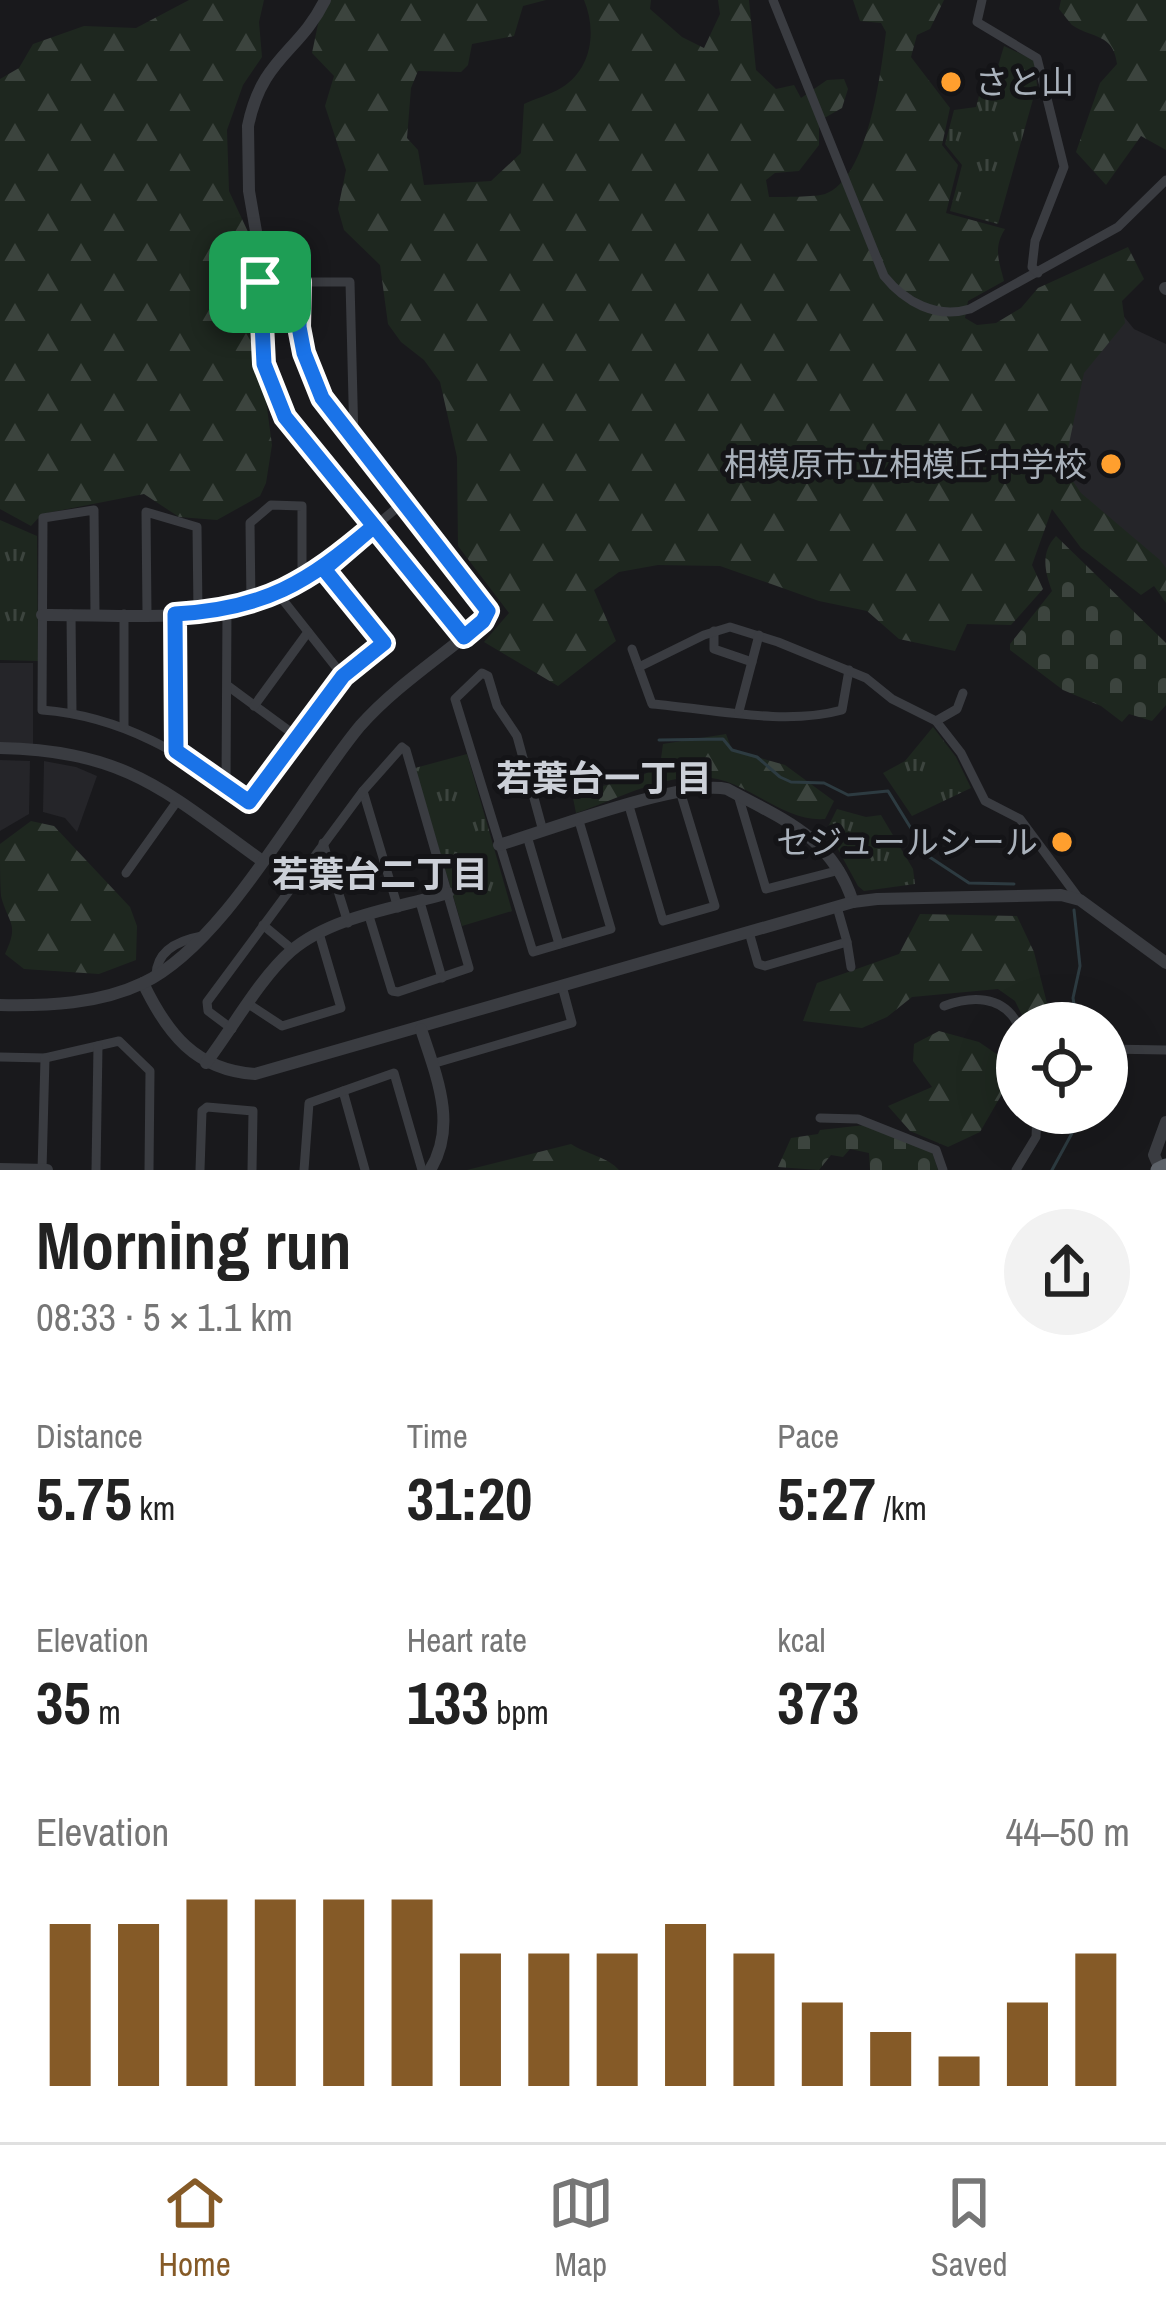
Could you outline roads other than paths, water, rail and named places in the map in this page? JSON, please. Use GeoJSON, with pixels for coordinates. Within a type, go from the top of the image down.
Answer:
{"type":"FeatureCollection","features":[{"type":"Feature","properties":{"kind":"street"},"geometry":{"type":"LineString","coordinates":[[325,0],[267,72],[253,102],[247,152],[264,364],[285,417],[464,637]]}},
{"type":"Feature","properties":{"kind":"street"},"geometry":{"type":"LineString","coordinates":[[773,0],[873,252],[892,287],[912,303],[958,313],[1118,227],[1166,180]]}},
{"type":"Feature","properties":{"kind":"street"},"geometry":{"type":"LineString","coordinates":[[982,0],[977,22],[1037,58],[1064,167],[1035,241],[1031,267],[1038,273]]}},
{"type":"Feature","properties":{"kind":"street"},"geometry":{"type":"LineString","coordinates":[[260,282],[350,282],[354,440]]}},
{"type":"Feature","properties":{"kind":"street"},"geometry":{"type":"LineString","coordinates":[[0,1005],[71,1003],[150,979],[203,935],[369,717],[487,617],[488,608],[322,398],[299,327],[300,282]]}},
{"type":"Feature","properties":{"kind":"street"},"geometry":{"type":"LineString","coordinates":[[42,615],[198,613],[279,595],[324,569],[404,502]]}},
{"type":"Feature","properties":{"kind":"street"},"geometry":{"type":"LineString","coordinates":[[250,604],[250,523],[272,506],[302,506],[302,583]]}},
{"type":"Feature","properties":{"kind":"street"},"geometry":{"type":"LineString","coordinates":[[95,614],[94,510],[43,518],[42,710],[72,712],[124,726],[176,751],[249,802],[343,676],[384,643],[324,569]]}},
{"type":"Feature","properties":{"kind":"street"},"geometry":{"type":"LineString","coordinates":[[147,614],[146,512],[197,527],[198,613]]}},
{"type":"Feature","properties":{"kind":"street"},"geometry":{"type":"LineString","coordinates":[[279,595],[343,676]]}},
{"type":"Feature","properties":{"kind":"street"},"geometry":{"type":"LineString","coordinates":[[226,785],[227,610]]}},
{"type":"Feature","properties":{"kind":"street"},"geometry":{"type":"LineString","coordinates":[[71,614],[72,712]]}},
{"type":"Feature","properties":{"kind":"street"},"geometry":{"type":"LineString","coordinates":[[124,614],[124,726]]}},
{"type":"Feature","properties":{"kind":"street"},"geometry":{"type":"LineString","coordinates":[[175,614],[176,751]]}},
{"type":"Feature","properties":{"kind":"street"},"geometry":{"type":"LineString","coordinates":[[638,667],[730,627],[849,670],[936,721],[961,753],[985,801],[1020,819],[1080,900],[1166,963]]}},
{"type":"Feature","properties":{"kind":"street"},"geometry":{"type":"LineString","coordinates":[[713,631],[712,648],[752,662]]}},
{"type":"Feature","properties":{"kind":"street"},"geometry":{"type":"LineString","coordinates":[[254,706],[308,632]]}},
{"type":"Feature","properties":{"kind":"street"},"geometry":{"type":"LineString","coordinates":[[740,711],[759,635]]}},
{"type":"Feature","properties":{"kind":"street"},"geometry":{"type":"LineString","coordinates":[[632,649],[652,704],[803,718],[842,710],[849,670]]}},
{"type":"Feature","properties":{"kind":"street"},"geometry":{"type":"LineString","coordinates":[[543,831],[517,736],[497,706],[488,676],[482,673],[455,699],[533,952],[611,929],[578,820]]}},
{"type":"Feature","properties":{"kind":"street"},"geometry":{"type":"LineString","coordinates":[[227,686],[296,736]]}},
{"type":"Feature","properties":{"kind":"street"},"geometry":{"type":"LineString","coordinates":[[936,721],[957,709],[963,693]]}},
{"type":"Feature","properties":{"kind":"street"},"geometry":{"type":"LineString","coordinates":[[0,748],[50,749],[134,773],[262,860]]}},
{"type":"Feature","properties":{"kind":"street"},"geometry":{"type":"LineString","coordinates":[[232,1029],[208,1011],[207,1002],[363,790],[399,748],[405,748],[470,965],[466,972],[392,991],[369,916]]}},
{"type":"Feature","properties":{"kind":"street"},"geometry":{"type":"LineString","coordinates":[[499,845],[680,791],[713,786],[738,795],[814,839],[841,870],[853,902]]}},
{"type":"Feature","properties":{"kind":"street"},"geometry":{"type":"LineString","coordinates":[[363,790],[398,908]]}},
{"type":"Feature","properties":{"kind":"street"},"geometry":{"type":"LineString","coordinates":[[629,806],[663,921],[715,906],[680,791]]}},
{"type":"Feature","properties":{"kind":"street"},"geometry":{"type":"LineString","coordinates":[[738,795],[766,889],[841,870]]}},
{"type":"Feature","properties":{"kind":"street"},"geometry":{"type":"LineString","coordinates":[[127,873],[178,800]]}},
{"type":"Feature","properties":{"kind":"street"},"geometry":{"type":"LineString","coordinates":[[527,836],[560,944]]}},
{"type":"Feature","properties":{"kind":"street"},"geometry":{"type":"LineString","coordinates":[[323,843],[348,922]]}},
{"type":"Feature","properties":{"kind":"street"},"geometry":{"type":"LineString","coordinates":[[206,1063],[293,950],[348,922],[448,893]]}},
{"type":"Feature","properties":{"kind":"street"},"geometry":{"type":"LineString","coordinates":[[150,979],[170,1033],[206,1063],[239,1073],[265,1072],[853,902],[1042,893],[1080,900]]}},
{"type":"Feature","properties":{"kind":"street"},"geometry":{"type":"LineString","coordinates":[[419,902],[442,979]]}},
{"type":"Feature","properties":{"kind":"street"},"geometry":{"type":"LineString","coordinates":[[837,907],[851,967]]}},
{"type":"Feature","properties":{"kind":"street"},"geometry":{"type":"LineString","coordinates":[[263,926],[293,950]]}},
{"type":"Feature","properties":{"kind":"street"},"geometry":{"type":"LineString","coordinates":[[749,932],[758,964],[765,966],[847,942]]}},
{"type":"Feature","properties":{"kind":"street"},"geometry":{"type":"LineString","coordinates":[[250,1005],[282,1026],[341,1008],[319,933]]}},
{"type":"Feature","properties":{"kind":"street"},"geometry":{"type":"LineString","coordinates":[[432,1064],[572,1023],[562,986]]}},
{"type":"Feature","properties":{"kind":"street"},"geometry":{"type":"LineString","coordinates":[[944,1006],[996,1002]]}},
{"type":"Feature","properties":{"kind":"street"},"geometry":{"type":"LineString","coordinates":[[421,1029],[444,1118],[441,1147],[426,1170]]}},
{"type":"Feature","properties":{"kind":"street"},"geometry":{"type":"LineString","coordinates":[[0,1057],[45,1058],[119,1040],[150,1071],[149,1170]]}},
{"type":"Feature","properties":{"kind":"street"},"geometry":{"type":"LineString","coordinates":[[96,1170],[98,1046]]}},
{"type":"Feature","properties":{"kind":"street"},"geometry":{"type":"LineString","coordinates":[[1128,1049],[1166,1050]]}},
{"type":"Feature","properties":{"kind":"street"},"geometry":{"type":"LineString","coordinates":[[0,1169],[45,1170],[45,1058]]}},
{"type":"Feature","properties":{"kind":"street"},"geometry":{"type":"LineString","coordinates":[[304,1170],[306,1107],[394,1073],[426,1170]]}},
{"type":"Feature","properties":{"kind":"street"},"geometry":{"type":"LineString","coordinates":[[343,1091],[365,1170]]}},
{"type":"Feature","properties":{"kind":"street"},"geometry":{"type":"LineString","coordinates":[[200,1170],[202,1111],[207,1107],[253,1112],[252,1170]]}},
{"type":"Feature","properties":{"kind":"street"},"geometry":{"type":"LineString","coordinates":[[820,1118],[858,1119],[936,1150],[943,1170]]}},
{"type":"Feature","properties":{"kind":"street"},"geometry":{"type":"LineString","coordinates":[[1161,1168],[1154,1156],[1166,1122]]}},
{"type":"Feature","properties":{"kind":"street"},"geometry":{"type":"LineString","coordinates":[[1016,1170],[1036,1134]]}},
{"type":"Feature","properties":{"kind":"waterway"},"geometry":{"type":"LineString","coordinates":[[659,740],[723,739],[732,750],[757,757],[791,782],[824,783],[848,795],[888,791],[928,856],[969,883],[1014,884]]}},
{"type":"Feature","properties":{"kind":"waterway"},"geometry":{"type":"LineString","coordinates":[[1074,910],[1080,966],[1074,1002]]}},
{"type":"Feature","properties":{"kind":"waterway"},"geometry":{"type":"LineString","coordinates":[[1052,1170],[1072,1134]]}},
{"type":"Feature","properties":{"kind":"place","name":"さと山"},"geometry":{"type":"Point","coordinates":[951,82]}},
{"type":"Feature","properties":{"kind":"place","name":"相模原市立相模丘中学校"},"geometry":{"type":"Point","coordinates":[1111,464]}},
{"type":"Feature","properties":{"kind":"place","name":"セジュールシール"},"geometry":{"type":"Point","coordinates":[1062,842]}},
{"type":"Feature","properties":{"kind":"district","name":"若葉台一丁目"},"geometry":{"type":"Point","coordinates":[604,778]}},
{"type":"Feature","properties":{"kind":"district","name":"若葉台二丁目"},"geometry":{"type":"Point","coordinates":[380,874]}}]}
